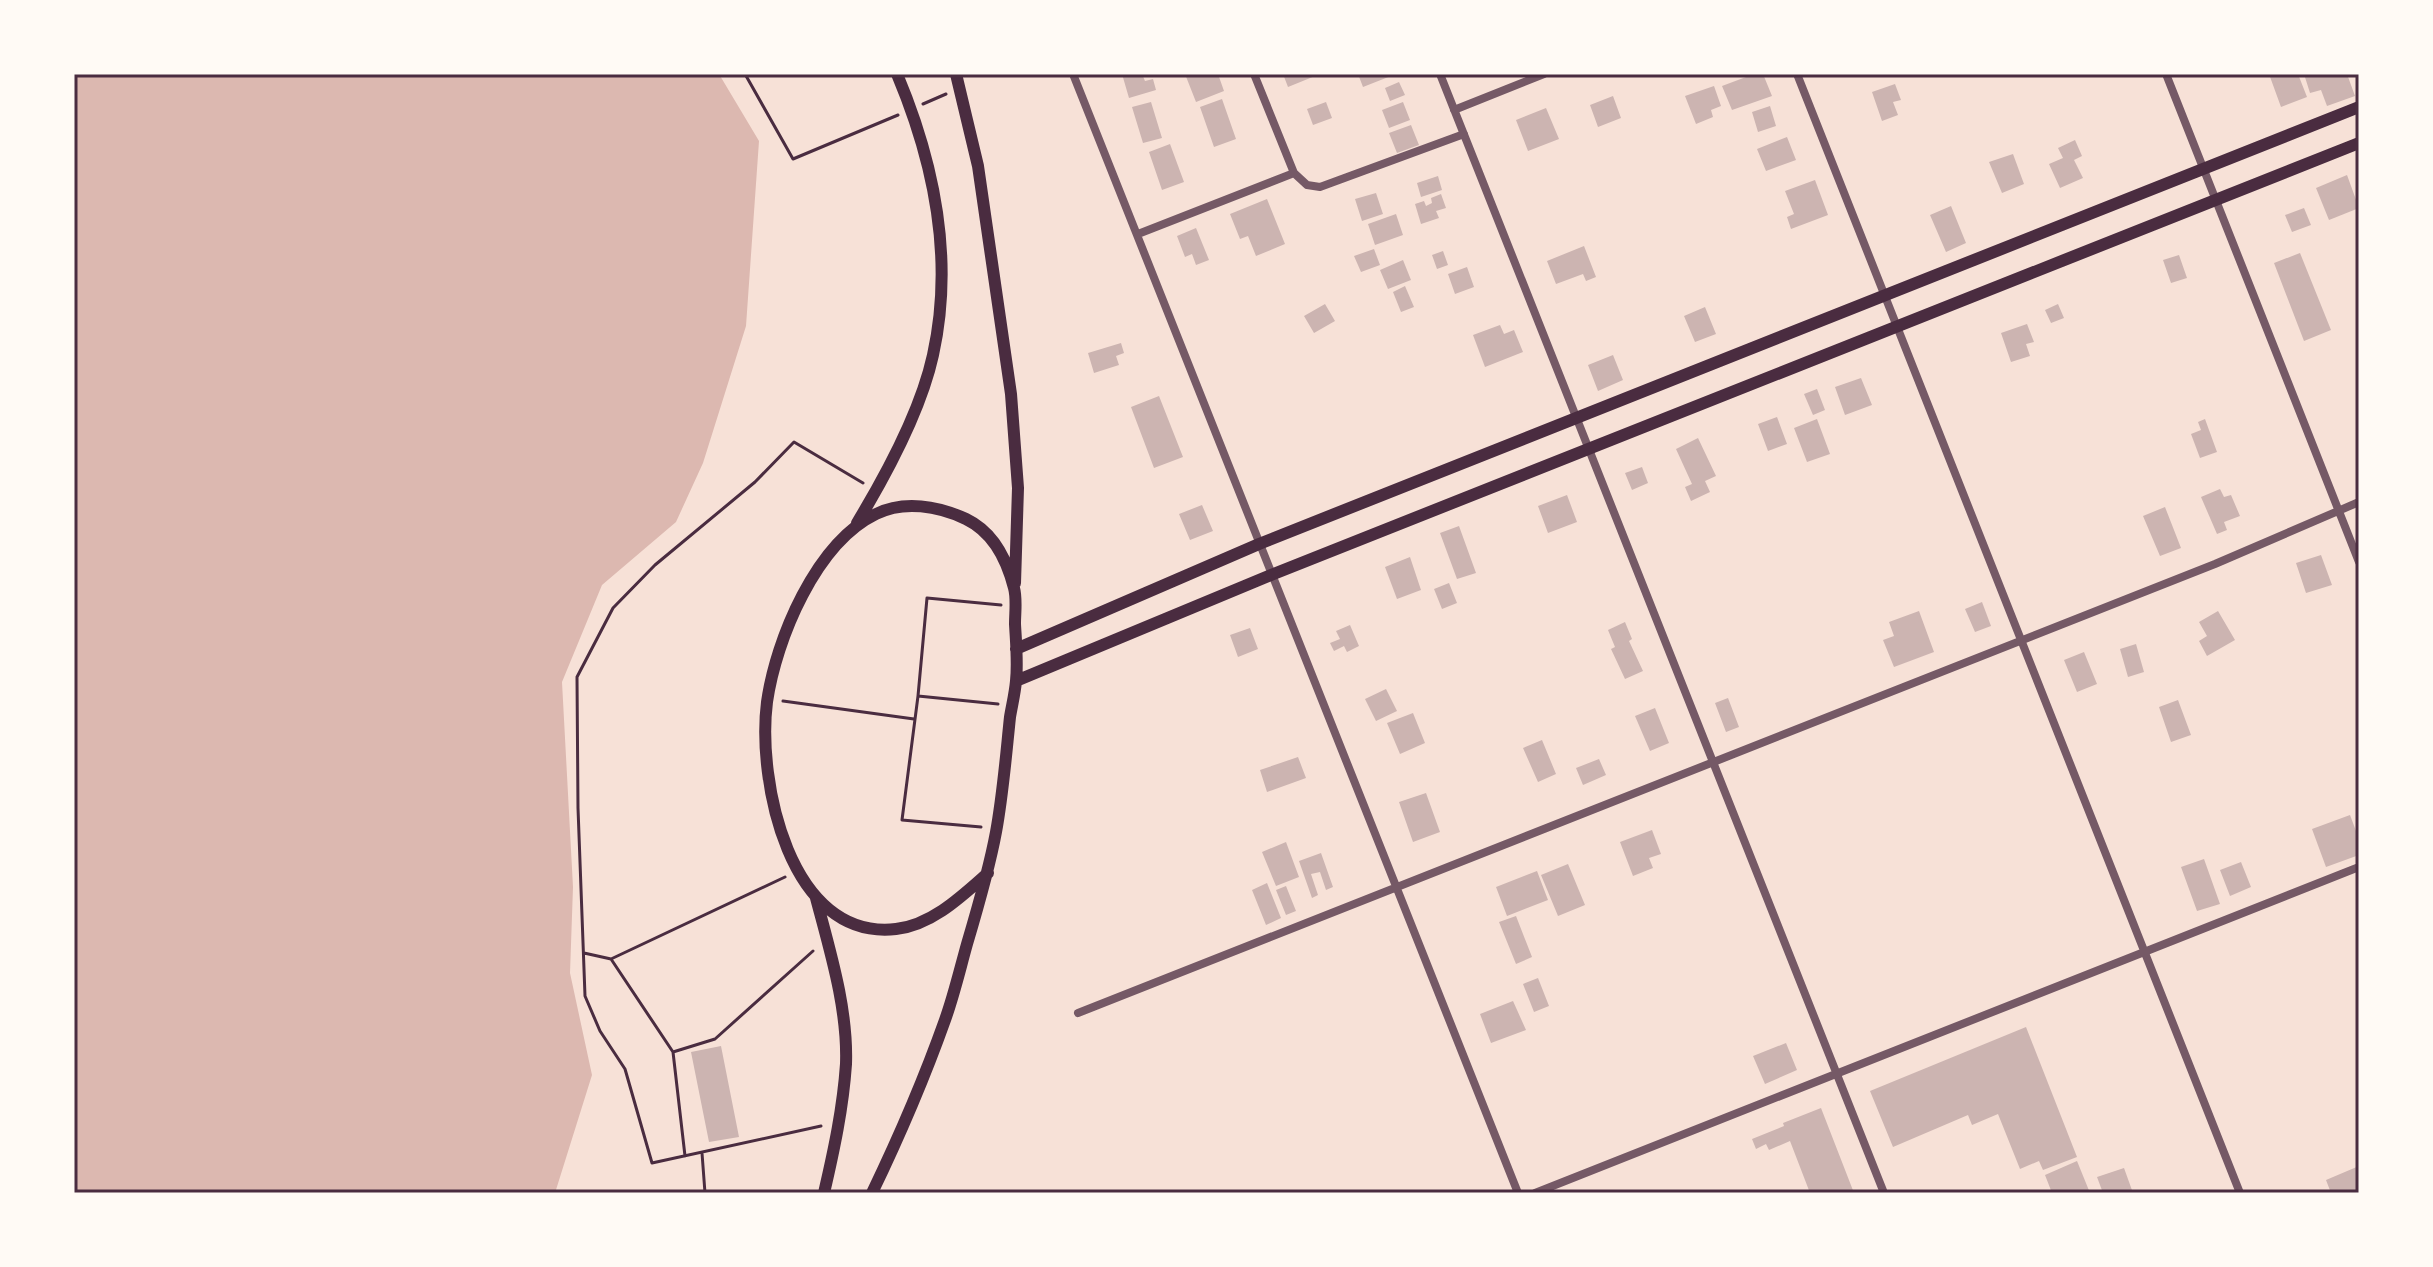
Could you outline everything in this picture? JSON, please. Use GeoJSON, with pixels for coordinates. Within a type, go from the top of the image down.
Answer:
{"type":"FeatureCollection","features":[{"type":"Feature","properties":{"kind":"main road"},"geometry":{"type":"LineString","coordinates":[[824,1193],[840,1122],[846,1061],[842,1010],[816,898],[790,855],[772,803],[765,759],[767,699],[785,634],[795,611],[826,559],[856,525],[876,491],[921,394],[933,358],[941,315],[941,237],[932,178],[912,109],[897,74]]}},
{"type":"Feature","properties":{"kind":"main road"},"geometry":{"type":"LineString","coordinates":[[872,1193],[902,1132],[946,1018],[988,873],[997,829],[1016,681],[1018,488],[1011,394],[978,166],[956,74]]}},
{"type":"Feature","properties":{"kind":"main road"},"geometry":{"type":"LineString","coordinates":[[1016,649],[1259,544],[2359,107]]}},
{"type":"Feature","properties":{"kind":"main road"},"geometry":{"type":"LineString","coordinates":[[1016,681],[1271,575],[2359,143]]}},
{"type":"Feature","properties":{"kind":"main road"},"geometry":{"type":"LineString","coordinates":[[856,525],[894,507],[924,506],[953,513],[973,522],[992,538],[1015,590]]}},
{"type":"Feature","properties":{"kind":"main road"},"geometry":{"type":"LineString","coordinates":[[816,898],[846,919],[868,928],[897,929],[938,913],[988,873]]}},
{"type":"Feature","properties":{"kind":"street"},"geometry":{"type":"LineString","coordinates":[[1073,74],[1518,1193]]}},
{"type":"Feature","properties":{"kind":"street"},"geometry":{"type":"LineString","coordinates":[[1254,74],[1294,173],[1307,185],[1320,187],[1464,134]]}},
{"type":"Feature","properties":{"kind":"street"},"geometry":{"type":"LineString","coordinates":[[1440,74],[1884,1193]]}},
{"type":"Feature","properties":{"kind":"street"},"geometry":{"type":"LineString","coordinates":[[1454,110],[1544,74]]}},
{"type":"Feature","properties":{"kind":"street"},"geometry":{"type":"LineString","coordinates":[[1797,74],[2240,1193]]}},
{"type":"Feature","properties":{"kind":"street"},"geometry":{"type":"LineString","coordinates":[[2166,74],[2359,562]]}},
{"type":"Feature","properties":{"kind":"street"},"geometry":{"type":"LineString","coordinates":[[1138,234],[1294,173]]}},
{"type":"Feature","properties":{"kind":"street"},"geometry":{"type":"LineString","coordinates":[[1078,1013],[2215,564],[2359,502]]}},
{"type":"Feature","properties":{"kind":"street"},"geometry":{"type":"LineString","coordinates":[[1535,1193],[2359,867]]}},
{"type":"Feature","properties":{"kind":"path"},"geometry":{"type":"LineString","coordinates":[[745,74],[793,159],[960,87]]}},
{"type":"Feature","properties":{"kind":"path"},"geometry":{"type":"LineString","coordinates":[[840,1122],[652,1163],[625,1069],[600,1031],[585,996],[577,677],[613,608],[655,565],[755,482],[794,442],[876,491]]}},
{"type":"Feature","properties":{"kind":"path"},"geometry":{"type":"LineString","coordinates":[[997,829],[902,820],[927,598],[1015,607]]}},
{"type":"Feature","properties":{"kind":"path"},"geometry":{"type":"LineString","coordinates":[[918,696],[1012,706]]}},
{"type":"Feature","properties":{"kind":"path"},"geometry":{"type":"LineString","coordinates":[[767,699],[915,719]]}},
{"type":"Feature","properties":{"kind":"path"},"geometry":{"type":"LineString","coordinates":[[584,953],[611,959],[799,871]]}},
{"type":"Feature","properties":{"kind":"path"},"geometry":{"type":"LineString","coordinates":[[673,1052],[715,1039],[827,939]]}},
{"type":"Feature","properties":{"kind":"path"},"geometry":{"type":"LineString","coordinates":[[611,959],[673,1052],[685,1156]]}},
{"type":"Feature","properties":{"kind":"path"},"geometry":{"type":"LineString","coordinates":[[702,1152],[705,1193]]}},
{"type":"Feature","properties":{"kind":"shaded area"},"geometry":{"type":"Polygon","coordinates":[[[74,74],[719,74],[759,141],[746,326],[703,463],[676,522],[602,585],[562,682],[573,887],[570,973],[592,1075],[555,1193],[74,1193],[74,74]]]}},
{"type":"Feature","properties":{"kind":"building"},"geometry":{"type":"Polygon","coordinates":[[[1122,74],[1142,74],[1145,81],[1153,79],[1156,90],[1129,98],[1122,74]]]}},
{"type":"Feature","properties":{"kind":"building"},"geometry":{"type":"Polygon","coordinates":[[[1185,74],[1218,74],[1224,91],[1196,102],[1185,74]]]}},
{"type":"Feature","properties":{"kind":"building"},"geometry":{"type":"Polygon","coordinates":[[[1283,74],[1320,74],[1288,87],[1283,74]]]}},
{"type":"Feature","properties":{"kind":"building"},"geometry":{"type":"Polygon","coordinates":[[[1358,74],[1396,74],[1363,87],[1358,74]]]}},
{"type":"Feature","properties":{"kind":"building"},"geometry":{"type":"Polygon","coordinates":[[[1754,74],[1763,74],[1772,96],[1732,110],[1722,86],[1754,74]]]}},
{"type":"Feature","properties":{"kind":"building"},"geometry":{"type":"Polygon","coordinates":[[[2269,74],[2298,74],[2307,97],[2281,107],[2269,74]]]}},
{"type":"Feature","properties":{"kind":"building"},"geometry":{"type":"Polygon","coordinates":[[[2304,74],[2347,74],[2355,96],[2327,106],[2321,90],[2310,93],[2304,74]]]}},
{"type":"Feature","properties":{"kind":"building"},"geometry":{"type":"Polygon","coordinates":[[[1399,82],[1405,95],[1390,101],[1385,88],[1399,82]]]}},
{"type":"Feature","properties":{"kind":"building"},"geometry":{"type":"Polygon","coordinates":[[[1895,84],[1901,100],[1893,102],[1898,115],[1882,121],[1872,92],[1895,84]]]}},
{"type":"Feature","properties":{"kind":"building"},"geometry":{"type":"Polygon","coordinates":[[[1714,86],[1721,106],[1711,110],[1713,117],[1696,124],[1685,96],[1714,86]]]}},
{"type":"Feature","properties":{"kind":"building"},"geometry":{"type":"Polygon","coordinates":[[[1613,96],[1621,118],[1598,127],[1590,105],[1613,96]]]}},
{"type":"Feature","properties":{"kind":"building"},"geometry":{"type":"Polygon","coordinates":[[[1222,99],[1236,139],[1214,147],[1200,107],[1222,99]]]}},
{"type":"Feature","properties":{"kind":"building"},"geometry":{"type":"Polygon","coordinates":[[[1151,102],[1162,138],[1143,143],[1132,107],[1151,102]]]}},
{"type":"Feature","properties":{"kind":"building"},"geometry":{"type":"Polygon","coordinates":[[[1326,102],[1332,118],[1313,125],[1307,109],[1326,102]]]}},
{"type":"Feature","properties":{"kind":"building"},"geometry":{"type":"Polygon","coordinates":[[[1403,102],[1410,120],[1389,128],[1382,110],[1403,102]]]}},
{"type":"Feature","properties":{"kind":"building"},"geometry":{"type":"Polygon","coordinates":[[[1770,106],[1776,126],[1758,132],[1752,112],[1770,106]]]}},
{"type":"Feature","properties":{"kind":"building"},"geometry":{"type":"Polygon","coordinates":[[[1546,108],[1559,139],[1528,151],[1516,120],[1546,108]]]}},
{"type":"Feature","properties":{"kind":"building"},"geometry":{"type":"Polygon","coordinates":[[[1411,125],[1419,145],[1397,153],[1389,133],[1411,125]]]}},
{"type":"Feature","properties":{"kind":"building"},"geometry":{"type":"Polygon","coordinates":[[[1787,137],[1796,160],[1766,171],[1757,149],[1787,137]]]}},
{"type":"Feature","properties":{"kind":"building"},"geometry":{"type":"Polygon","coordinates":[[[2075,140],[2082,156],[2074,160],[2083,178],[2060,188],[2049,164],[2063,158],[2058,148],[2075,140]]]}},
{"type":"Feature","properties":{"kind":"building"},"geometry":{"type":"Polygon","coordinates":[[[1170,144],[1184,182],[1162,190],[1149,152],[1170,144]]]}},
{"type":"Feature","properties":{"kind":"building"},"geometry":{"type":"Polygon","coordinates":[[[2013,154],[2024,184],[2002,193],[1989,162],[2013,154]]]}},
{"type":"Feature","properties":{"kind":"building"},"geometry":{"type":"Polygon","coordinates":[[[2347,175],[2359,208],[2329,220],[2316,188],[2347,175]]]}},
{"type":"Feature","properties":{"kind":"building"},"geometry":{"type":"Polygon","coordinates":[[[1438,176],[1442,190],[1421,197],[1417,183],[1438,176]]]}},
{"type":"Feature","properties":{"kind":"building"},"geometry":{"type":"Polygon","coordinates":[[[1815,180],[1828,215],[1791,229],[1787,217],[1794,214],[1785,191],[1815,180]]]}},
{"type":"Feature","properties":{"kind":"building"},"geometry":{"type":"Polygon","coordinates":[[[1376,193],[1383,214],[1362,221],[1355,199],[1376,193]]]}},
{"type":"Feature","properties":{"kind":"building"},"geometry":{"type":"Polygon","coordinates":[[[1441,194],[1446,208],[1436,211],[1439,218],[1421,224],[1415,204],[1424,201],[1426,206],[1432,203],[1431,198],[1441,194]]]}},
{"type":"Feature","properties":{"kind":"building"},"geometry":{"type":"Polygon","coordinates":[[[1267,199],[1285,244],[1256,256],[1248,236],[1240,239],[1230,214],[1267,199]]]}},
{"type":"Feature","properties":{"kind":"building"},"geometry":{"type":"Polygon","coordinates":[[[1951,206],[1966,243],[1946,252],[1930,215],[1951,206]]]}},
{"type":"Feature","properties":{"kind":"building"},"geometry":{"type":"Polygon","coordinates":[[[2304,208],[2311,225],[2292,232],[2285,215],[2304,208]]]}},
{"type":"Feature","properties":{"kind":"building"},"geometry":{"type":"Polygon","coordinates":[[[1396,214],[1403,235],[1375,245],[1368,224],[1396,214]]]}},
{"type":"Feature","properties":{"kind":"building"},"geometry":{"type":"Polygon","coordinates":[[[1196,228],[1209,260],[1196,265],[1192,254],[1185,257],[1177,236],[1196,228]]]}},
{"type":"Feature","properties":{"kind":"building"},"geometry":{"type":"Polygon","coordinates":[[[1584,246],[1596,277],[1586,281],[1583,274],[1556,284],[1547,261],[1584,246]]]}},
{"type":"Feature","properties":{"kind":"building"},"geometry":{"type":"Polygon","coordinates":[[[1374,249],[1380,265],[1361,272],[1354,256],[1374,249]]]}},
{"type":"Feature","properties":{"kind":"building"},"geometry":{"type":"Polygon","coordinates":[[[1443,251],[1448,265],[1437,269],[1432,255],[1443,251]]]}},
{"type":"Feature","properties":{"kind":"building"},"geometry":{"type":"Polygon","coordinates":[[[2300,253],[2331,330],[2304,341],[2274,263],[2300,253]]]}},
{"type":"Feature","properties":{"kind":"building"},"geometry":{"type":"Polygon","coordinates":[[[2179,255],[2187,278],[2171,283],[2163,260],[2179,255]]]}},
{"type":"Feature","properties":{"kind":"building"},"geometry":{"type":"Polygon","coordinates":[[[1403,260],[1411,280],[1388,289],[1380,270],[1403,260]]]}},
{"type":"Feature","properties":{"kind":"building"},"geometry":{"type":"Polygon","coordinates":[[[1467,267],[1474,287],[1455,294],[1448,274],[1467,267]]]}},
{"type":"Feature","properties":{"kind":"building"},"geometry":{"type":"Polygon","coordinates":[[[1405,286],[1414,307],[1401,312],[1393,292],[1405,286]]]}},
{"type":"Feature","properties":{"kind":"building"},"geometry":{"type":"Polygon","coordinates":[[[1325,304],[1335,321],[1314,333],[1304,316],[1325,304]]]}},
{"type":"Feature","properties":{"kind":"building"},"geometry":{"type":"Polygon","coordinates":[[[2058,304],[2064,318],[2051,323],[2045,310],[2058,304]]]}},
{"type":"Feature","properties":{"kind":"building"},"geometry":{"type":"Polygon","coordinates":[[[1705,307],[1716,334],[1695,342],[1684,316],[1705,307]]]}},
{"type":"Feature","properties":{"kind":"building"},"geometry":{"type":"Polygon","coordinates":[[[2027,324],[2034,342],[2026,344],[2030,356],[2011,362],[2001,333],[2027,324]]]}},
{"type":"Feature","properties":{"kind":"building"},"geometry":{"type":"Polygon","coordinates":[[[1500,325],[1504,334],[1514,330],[1523,352],[1485,367],[1473,335],[1500,325]]]}},
{"type":"Feature","properties":{"kind":"building"},"geometry":{"type":"Polygon","coordinates":[[[1121,343],[1124,353],[1116,356],[1119,365],[1094,373],[1088,353],[1121,343]]]}},
{"type":"Feature","properties":{"kind":"building"},"geometry":{"type":"Polygon","coordinates":[[[1613,355],[1623,380],[1598,391],[1588,365],[1613,355]]]}},
{"type":"Feature","properties":{"kind":"building"},"geometry":{"type":"Polygon","coordinates":[[[1861,378],[1872,405],[1845,415],[1835,387],[1861,378]]]}},
{"type":"Feature","properties":{"kind":"building"},"geometry":{"type":"Polygon","coordinates":[[[1817,389],[1825,410],[1813,415],[1804,394],[1817,389]]]}},
{"type":"Feature","properties":{"kind":"building"},"geometry":{"type":"Polygon","coordinates":[[[1159,396],[1183,457],[1154,468],[1131,407],[1159,396]]]}},
{"type":"Feature","properties":{"kind":"building"},"geometry":{"type":"Polygon","coordinates":[[[1777,417],[1787,444],[1768,451],[1758,424],[1777,417]]]}},
{"type":"Feature","properties":{"kind":"building"},"geometry":{"type":"Polygon","coordinates":[[[1817,419],[1830,454],[1807,462],[1794,428],[1817,419]]]}},
{"type":"Feature","properties":{"kind":"building"},"geometry":{"type":"Polygon","coordinates":[[[2205,419],[2217,452],[2200,458],[2191,434],[2201,430],[2198,422],[2205,419]]]}},
{"type":"Feature","properties":{"kind":"building"},"geometry":{"type":"Polygon","coordinates":[[[1698,438],[1716,476],[1705,481],[1710,492],[1691,501],[1685,487],[1692,484],[1676,449],[1698,438]]]}},
{"type":"Feature","properties":{"kind":"building"},"geometry":{"type":"Polygon","coordinates":[[[1642,467],[1648,483],[1632,490],[1625,473],[1642,467]]]}},
{"type":"Feature","properties":{"kind":"building"},"geometry":{"type":"Polygon","coordinates":[[[2220,489],[2224,497],[2231,495],[2240,516],[2224,522],[2227,530],[2217,534],[2201,497],[2220,489]]]}},
{"type":"Feature","properties":{"kind":"building"},"geometry":{"type":"Polygon","coordinates":[[[1567,495],[1577,522],[1548,533],[1538,506],[1567,495]]]}},
{"type":"Feature","properties":{"kind":"building"},"geometry":{"type":"Polygon","coordinates":[[[1202,505],[1213,531],[1190,540],[1179,514],[1202,505]]]}},
{"type":"Feature","properties":{"kind":"building"},"geometry":{"type":"Polygon","coordinates":[[[2165,507],[2181,548],[2160,556],[2143,516],[2165,507]]]}},
{"type":"Feature","properties":{"kind":"building"},"geometry":{"type":"Polygon","coordinates":[[[1459,526],[1476,573],[1457,579],[1440,533],[1459,526]]]}},
{"type":"Feature","properties":{"kind":"building"},"geometry":{"type":"Polygon","coordinates":[[[2321,555],[2332,585],[2306,593],[2296,563],[2321,555]]]}},
{"type":"Feature","properties":{"kind":"building"},"geometry":{"type":"Polygon","coordinates":[[[1410,557],[1421,590],[1397,599],[1385,567],[1410,557]]]}},
{"type":"Feature","properties":{"kind":"building"},"geometry":{"type":"Polygon","coordinates":[[[1449,583],[1457,603],[1442,609],[1434,589],[1449,583]]]}},
{"type":"Feature","properties":{"kind":"building"},"geometry":{"type":"Polygon","coordinates":[[[1982,602],[1991,626],[1975,632],[1965,609],[1982,602]]]}},
{"type":"Feature","properties":{"kind":"building"},"geometry":{"type":"Polygon","coordinates":[[[1919,611],[1934,652],[1894,667],[1883,640],[1894,636],[1889,622],[1919,611]]]}},
{"type":"Feature","properties":{"kind":"building"},"geometry":{"type":"Polygon","coordinates":[[[2218,611],[2235,640],[2207,656],[2199,641],[2207,636],[2199,622],[2218,611]]]}},
{"type":"Feature","properties":{"kind":"building"},"geometry":{"type":"Polygon","coordinates":[[[1625,622],[1632,639],[1629,641],[1643,671],[1625,679],[1611,649],[1615,647],[1608,630],[1625,622]]]}},
{"type":"Feature","properties":{"kind":"building"},"geometry":{"type":"Polygon","coordinates":[[[1350,625],[1359,646],[1347,652],[1344,646],[1334,651],[1330,643],[1340,639],[1336,631],[1350,625]]]}},
{"type":"Feature","properties":{"kind":"building"},"geometry":{"type":"Polygon","coordinates":[[[1250,628],[1258,649],[1238,657],[1230,635],[1250,628]]]}},
{"type":"Feature","properties":{"kind":"building"},"geometry":{"type":"Polygon","coordinates":[[[2136,644],[2144,672],[2128,677],[2120,649],[2136,644]]]}},
{"type":"Feature","properties":{"kind":"building"},"geometry":{"type":"Polygon","coordinates":[[[2084,652],[2097,684],[2077,692],[2064,660],[2084,652]]]}},
{"type":"Feature","properties":{"kind":"building"},"geometry":{"type":"Polygon","coordinates":[[[1386,689],[1397,711],[1376,721],[1365,699],[1386,689]]]}},
{"type":"Feature","properties":{"kind":"building"},"geometry":{"type":"Polygon","coordinates":[[[1728,698],[1739,727],[1726,732],[1715,703],[1728,698]]]}},
{"type":"Feature","properties":{"kind":"building"},"geometry":{"type":"Polygon","coordinates":[[[2178,700],[2191,735],[2171,742],[2159,707],[2178,700]]]}},
{"type":"Feature","properties":{"kind":"building"},"geometry":{"type":"Polygon","coordinates":[[[1655,708],[1669,743],[1650,751],[1635,716],[1655,708]]]}},
{"type":"Feature","properties":{"kind":"building"},"geometry":{"type":"Polygon","coordinates":[[[1413,713],[1425,743],[1400,754],[1387,723],[1413,713]]]}},
{"type":"Feature","properties":{"kind":"building"},"geometry":{"type":"Polygon","coordinates":[[[1542,740],[1556,774],[1538,782],[1523,748],[1542,740]]]}},
{"type":"Feature","properties":{"kind":"building"},"geometry":{"type":"Polygon","coordinates":[[[1298,757],[1306,778],[1267,792],[1260,770],[1298,757]]]}},
{"type":"Feature","properties":{"kind":"building"},"geometry":{"type":"Polygon","coordinates":[[[1599,759],[1606,775],[1583,785],[1576,768],[1599,759]]]}},
{"type":"Feature","properties":{"kind":"building"},"geometry":{"type":"Polygon","coordinates":[[[1426,793],[1440,832],[1413,842],[1399,802],[1426,793]]]}},
{"type":"Feature","properties":{"kind":"building"},"geometry":{"type":"Polygon","coordinates":[[[2350,815],[2359,839],[2359,855],[2326,867],[2312,829],[2350,815]]]}},
{"type":"Feature","properties":{"kind":"building"},"geometry":{"type":"Polygon","coordinates":[[[1652,830],[1661,854],[1649,858],[1653,868],[1633,876],[1620,842],[1652,830]]]}},
{"type":"Feature","properties":{"kind":"building"},"geometry":{"type":"Polygon","coordinates":[[[1286,842],[1299,877],[1276,886],[1262,852],[1286,842]]]}},
{"type":"Feature","properties":{"kind":"building"},"geometry":{"type":"Polygon","coordinates":[[[1321,853],[1333,887],[1326,890],[1320,872],[1311,874],[1318,895],[1312,898],[1299,861],[1321,853]]]}},
{"type":"Feature","properties":{"kind":"building"},"geometry":{"type":"Polygon","coordinates":[[[2204,859],[2220,904],[2197,911],[2181,867],[2204,859]]]}},
{"type":"Feature","properties":{"kind":"building"},"geometry":{"type":"Polygon","coordinates":[[[2241,862],[2251,887],[2230,896],[2220,870],[2241,862]]]}},
{"type":"Feature","properties":{"kind":"building"},"geometry":{"type":"Polygon","coordinates":[[[1568,864],[1585,905],[1558,916],[1541,875],[1568,864]]]}},
{"type":"Feature","properties":{"kind":"building"},"geometry":{"type":"Polygon","coordinates":[[[1537,871],[1548,900],[1507,916],[1496,887],[1537,871]]]}},
{"type":"Feature","properties":{"kind":"building"},"geometry":{"type":"Polygon","coordinates":[[[1267,883],[1281,918],[1266,925],[1252,890],[1267,883]]]}},
{"type":"Feature","properties":{"kind":"building"},"geometry":{"type":"Polygon","coordinates":[[[1286,886],[1296,911],[1286,915],[1276,890],[1286,886]]]}},
{"type":"Feature","properties":{"kind":"building"},"geometry":{"type":"Polygon","coordinates":[[[1516,916],[1532,957],[1516,964],[1499,922],[1516,916]]]}},
{"type":"Feature","properties":{"kind":"building"},"geometry":{"type":"Polygon","coordinates":[[[1538,978],[1549,1006],[1534,1012],[1523,984],[1538,978]]]}},
{"type":"Feature","properties":{"kind":"building"},"geometry":{"type":"Polygon","coordinates":[[[1513,1001],[1526,1030],[1491,1043],[1480,1014],[1513,1001]]]}},
{"type":"Feature","properties":{"kind":"building"},"geometry":{"type":"Polygon","coordinates":[[[2026,1027],[2077,1157],[2043,1170],[2039,1161],[2020,1169],[1998,1114],[1972,1125],[1968,1115],[1893,1147],[1870,1091],[2026,1027]]]}},
{"type":"Feature","properties":{"kind":"building"},"geometry":{"type":"Polygon","coordinates":[[[1786,1043],[1797,1070],[1765,1084],[1753,1056],[1786,1043]]]}},
{"type":"Feature","properties":{"kind":"building"},"geometry":{"type":"Polygon","coordinates":[[[721,1046],[739,1137],[709,1142],[691,1052],[721,1046]]]}},
{"type":"Feature","properties":{"kind":"building"},"geometry":{"type":"Polygon","coordinates":[[[1821,1108],[1854,1193],[1810,1193],[1790,1141],[1769,1150],[1766,1144],[1756,1149],[1752,1139],[1821,1108]]]}},
{"type":"Feature","properties":{"kind":"building"},"geometry":{"type":"Polygon","coordinates":[[[2077,1161],[2090,1193],[2052,1193],[2045,1175],[2077,1161]]]}},
{"type":"Feature","properties":{"kind":"building"},"geometry":{"type":"Polygon","coordinates":[[[2359,1166],[2359,1193],[2331,1193],[2326,1180],[2359,1166]]]}},
{"type":"Feature","properties":{"kind":"building"},"geometry":{"type":"Polygon","coordinates":[[[2124,1168],[2133,1193],[2103,1193],[2097,1177],[2124,1168]]]}}]}
